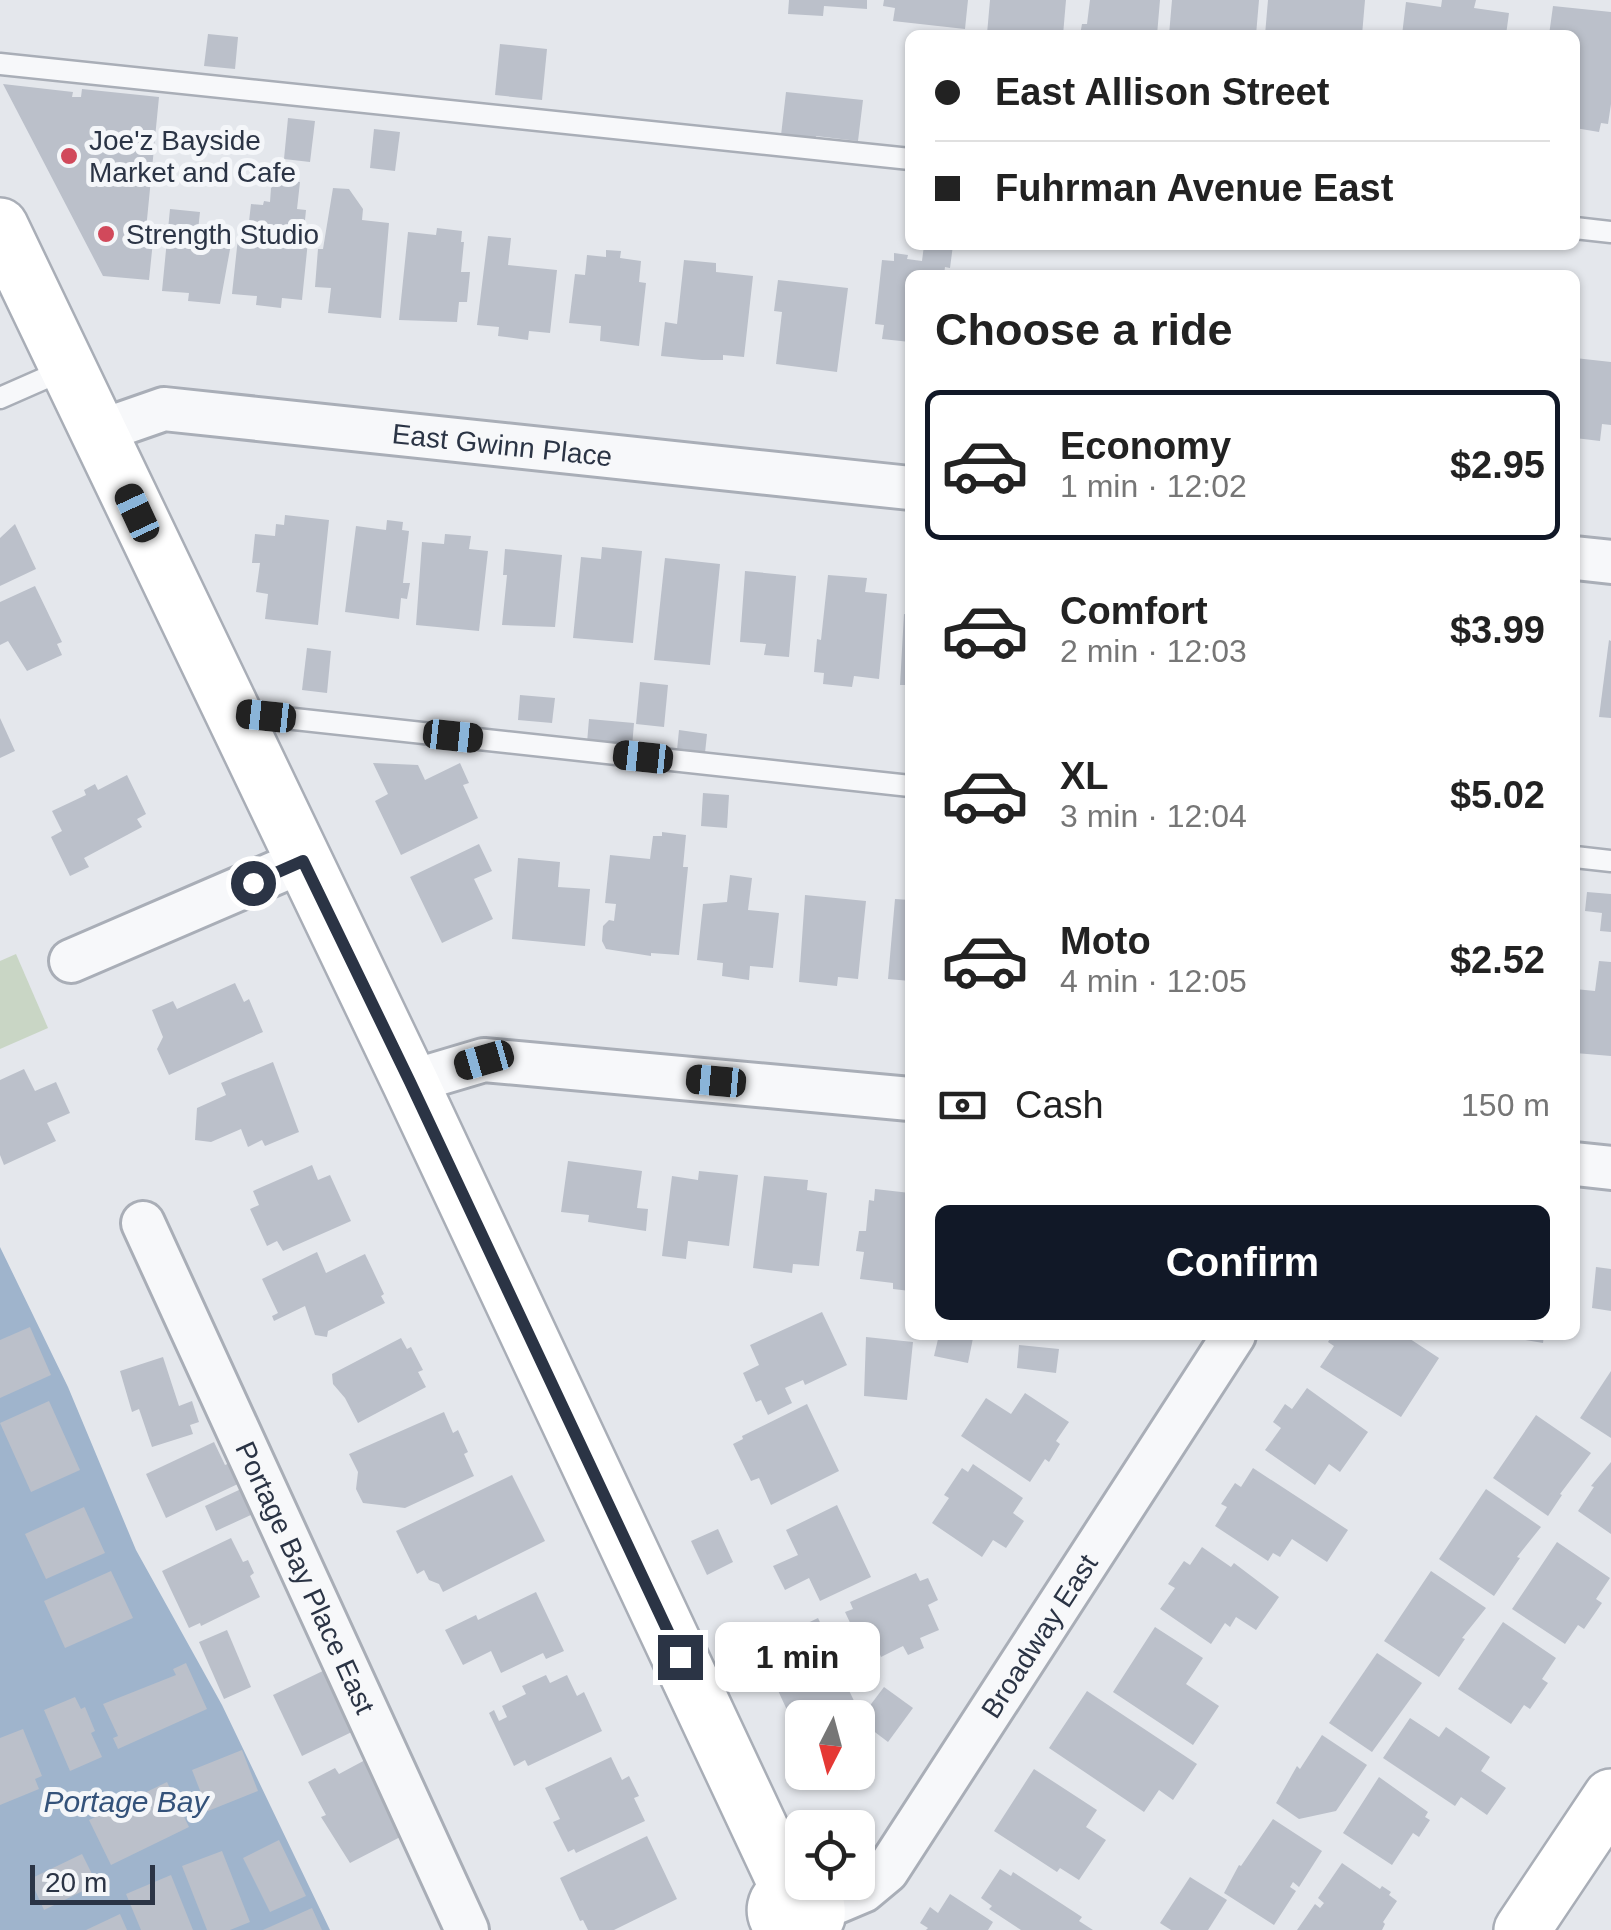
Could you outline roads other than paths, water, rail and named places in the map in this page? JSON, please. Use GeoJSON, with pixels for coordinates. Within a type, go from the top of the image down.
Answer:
{"type":"FeatureCollection","features":[{"type":"Feature","properties":{"kind":"street"},"geometry":{"type":"LineString","coordinates":[[0,226],[410,1082],[802,1920]]}},
{"type":"Feature","properties":{"kind":"street","name":"East Gwinn Place"},"geometry":{"type":"LineString","coordinates":[[98,432],[164,409],[905,487]]}},
{"type":"Feature","properties":{"kind":"street"},"geometry":{"type":"LineString","coordinates":[[1580,559],[1611,562]]}},
{"type":"Feature","properties":{"kind":"street"},"geometry":{"type":"LineString","coordinates":[[71,961],[303,861]]}},
{"type":"Feature","properties":{"kind":"street"},"geometry":{"type":"LineString","coordinates":[[410,1082],[484,1060],[905,1099]]}},
{"type":"Feature","properties":{"kind":"street"},"geometry":{"type":"LineString","coordinates":[[1580,1165],[1611,1168]]}},
{"type":"Feature","properties":{"kind":"street","name":"Portage Bay Place East"},"geometry":{"type":"LineString","coordinates":[[143,1223],[467,1930]]}},
{"type":"Feature","properties":{"kind":"street","name":"Broadway East"},"geometry":{"type":"LineString","coordinates":[[802,1920],[863,1891],[886,1870],[1231,1340]]}},
{"type":"Feature","properties":{"kind":"street"},"geometry":{"type":"LineString","coordinates":[[1522,1930],[1611,1797]]}},
{"type":"Feature","properties":{"kind":"lane"},"geometry":{"type":"LineString","coordinates":[[0,64],[905,158]]}},
{"type":"Feature","properties":{"kind":"lane"},"geometry":{"type":"LineString","coordinates":[[1580,229],[1611,232]]}},
{"type":"Feature","properties":{"kind":"lane"},"geometry":{"type":"LineString","coordinates":[[0,398],[68,368]]}},
{"type":"Feature","properties":{"kind":"lane"},"geometry":{"type":"LineString","coordinates":[[232,713],[905,785]]}},
{"type":"Feature","properties":{"kind":"lane"},"geometry":{"type":"LineString","coordinates":[[1580,858],[1611,861]]}},
{"type":"Feature","properties":{"kind":"water","name":"Portage Bay"},"geometry":{"type":"Polygon","coordinates":[[[0,1247],[68,1387],[136,1550],[222,1705],[330,1930],[0,1930],[0,1247]]]}},
{"type":"Feature","properties":{"kind":"place","name":"Joe'z Bayside Market and Cafe"},"geometry":{"type":"Point","coordinates":[69,156]}},
{"type":"Feature","properties":{"kind":"place","name":"Strength Studio"},"geometry":{"type":"Point","coordinates":[106,234]}}]}
